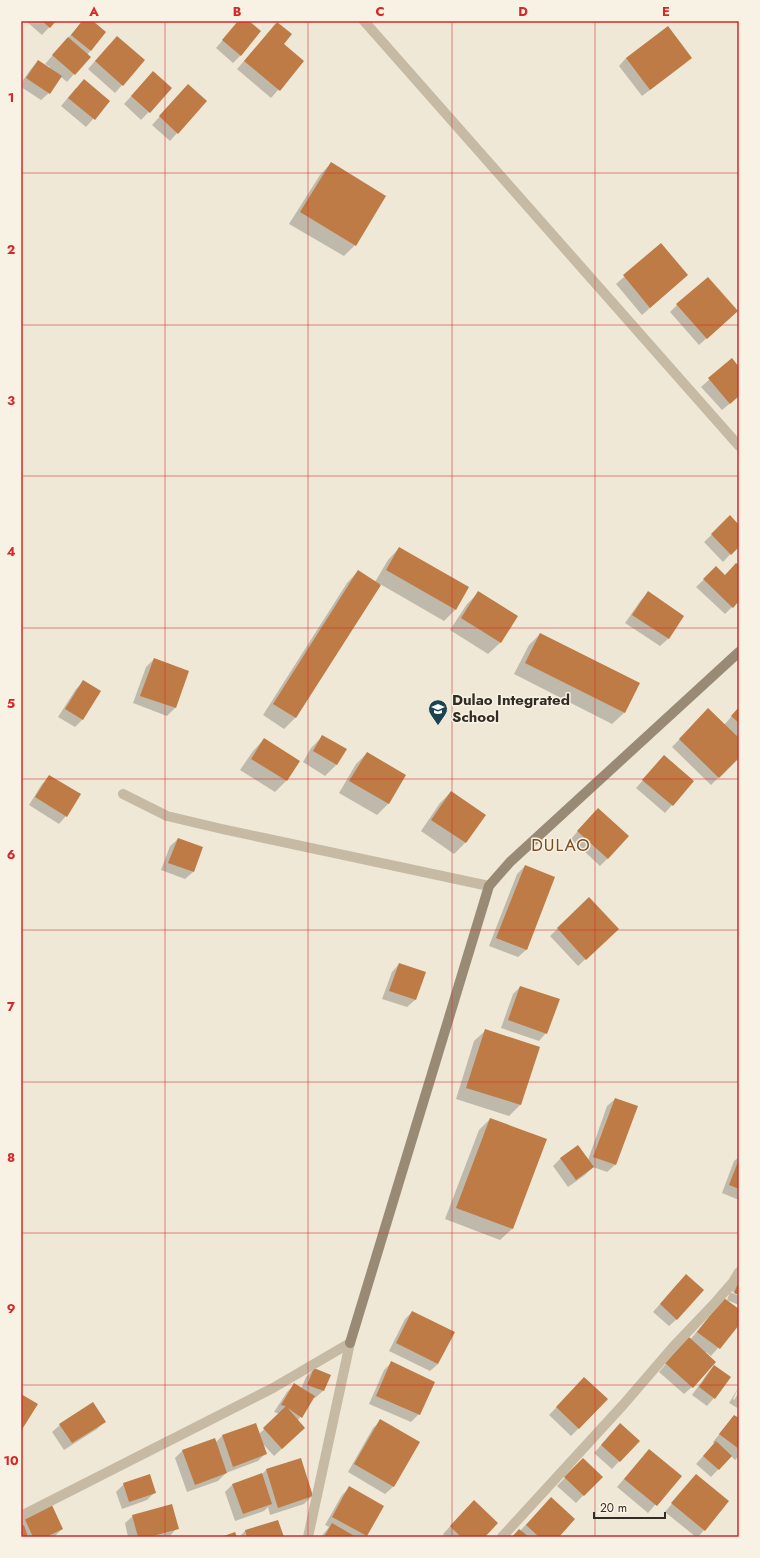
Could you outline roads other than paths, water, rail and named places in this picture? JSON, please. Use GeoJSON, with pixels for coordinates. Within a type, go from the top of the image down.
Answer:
{"type":"FeatureCollection","features":[{"type":"Feature","properties":{"kind":"street"},"geometry":{"type":"LineString","coordinates":[[364,21],[739,446]]}},
{"type":"Feature","properties":{"kind":"street"},"geometry":{"type":"LineString","coordinates":[[308,1537],[350,1344],[489,886],[510,862],[739,652]]}},
{"type":"Feature","properties":{"kind":"street"},"geometry":{"type":"LineString","coordinates":[[123,794],[167,816],[489,886]]}},
{"type":"Feature","properties":{"kind":"street"},"geometry":{"type":"LineString","coordinates":[[502,1537],[623,1405],[673,1346],[714,1304],[733,1282],[739,1272]]}},
{"type":"Feature","properties":{"kind":"street"},"geometry":{"type":"LineString","coordinates":[[21,1516],[273,1388],[350,1344]]}},
{"type":"Feature","properties":{"kind":"place","name":"Dulao Integrated School"},"geometry":{"type":"Point","coordinates":[438,726]}},
{"type":"Feature","properties":{"kind":"district","name":"DULAO"},"geometry":{"type":"Point","coordinates":[561,845]}}]}
